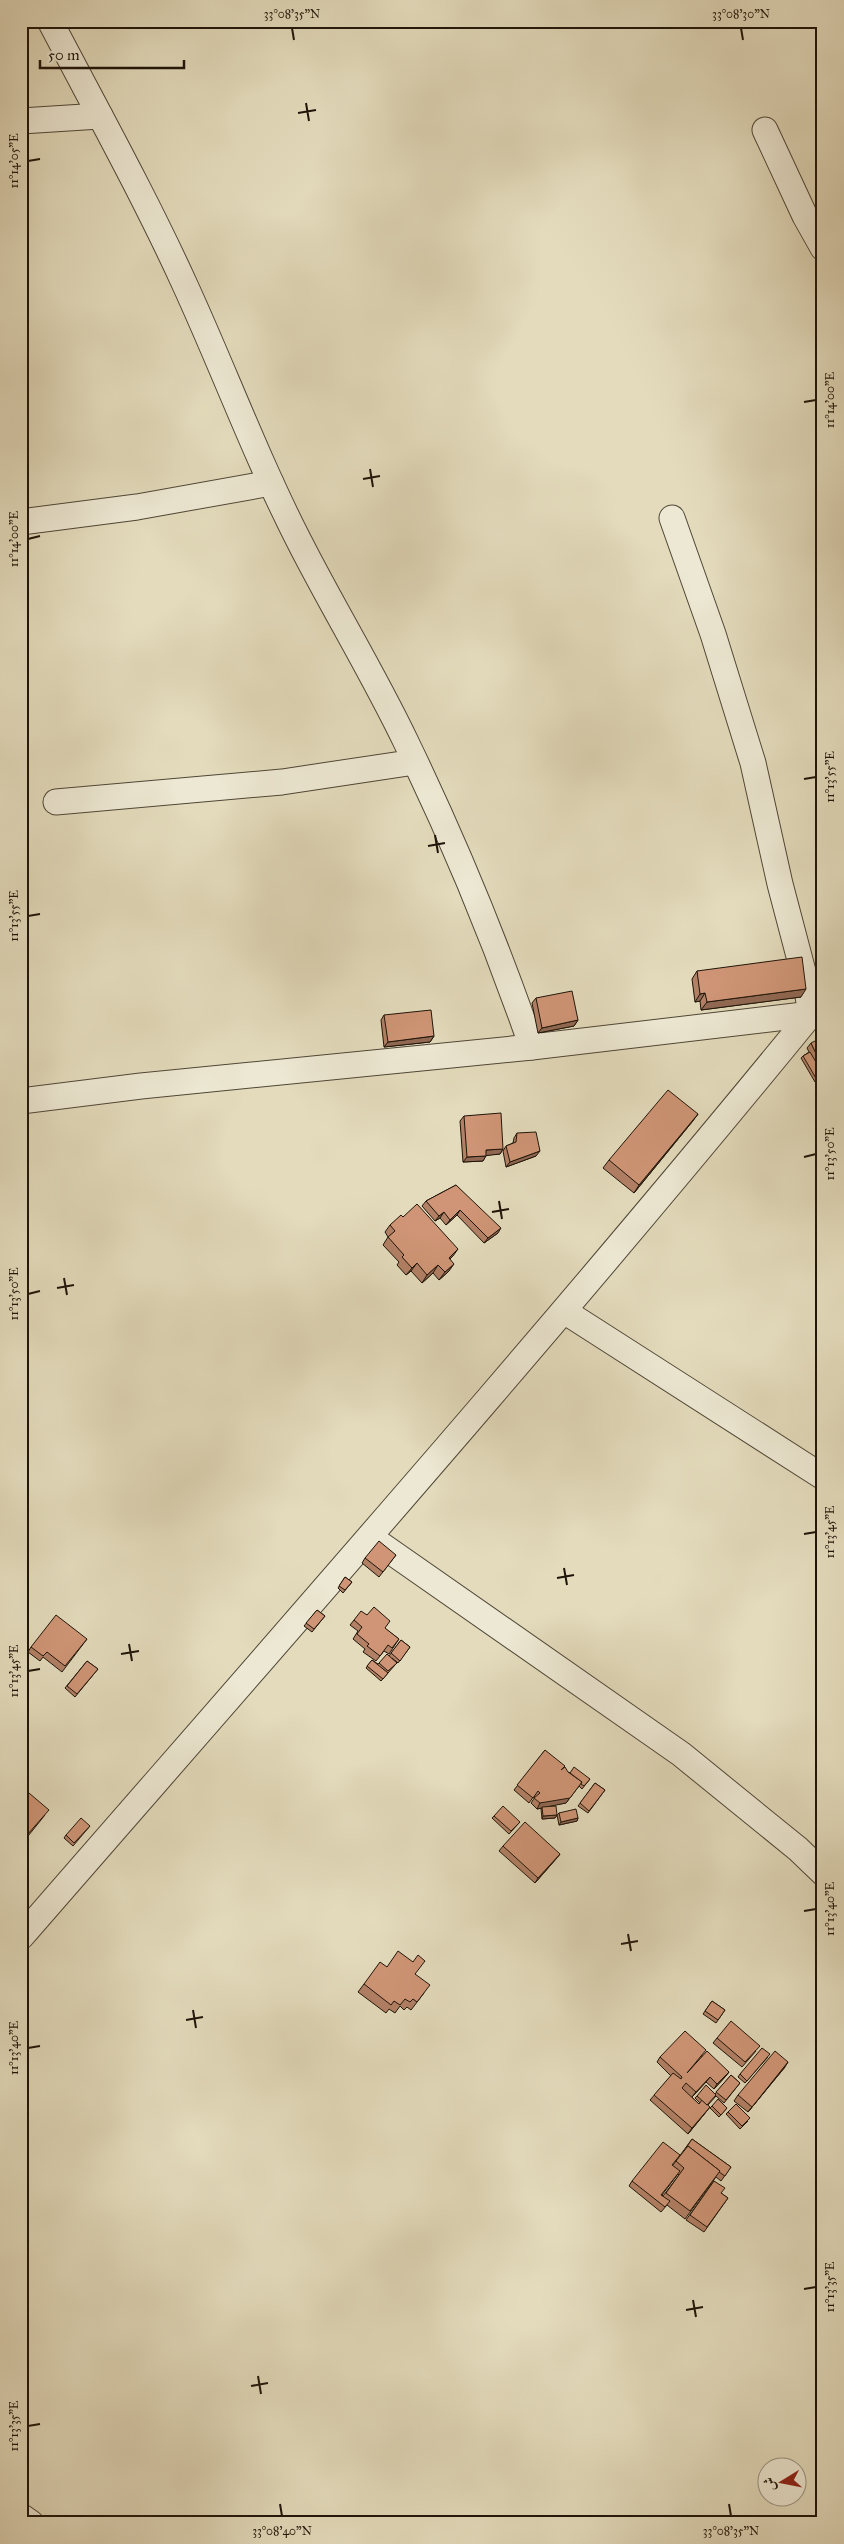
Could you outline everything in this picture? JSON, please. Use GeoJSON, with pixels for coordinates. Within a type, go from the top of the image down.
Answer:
{"type":"FeatureCollection","features":[{"type":"Feature","properties":{"kind":"street"},"geometry":{"type":"LineString","coordinates":[[50,21],[185,284],[270,483],[363,657],[415,762],[485,918],[532,1047]]}},
{"type":"Feature","properties":{"kind":"street"},"geometry":{"type":"LineString","coordinates":[[21,121],[100,116]]}},
{"type":"Feature","properties":{"kind":"street"},"geometry":{"type":"LineString","coordinates":[[765,130],[805,216],[823,248]]}},
{"type":"Feature","properties":{"kind":"street"},"geometry":{"type":"LineString","coordinates":[[21,522],[137,508],[270,483]]}},
{"type":"Feature","properties":{"kind":"street"},"geometry":{"type":"LineString","coordinates":[[672,518],[713,634],[752,763],[804,979],[817,1013]]}},
{"type":"Feature","properties":{"kind":"street"},"geometry":{"type":"LineString","coordinates":[[56,802],[282,782],[415,762]]}},
{"type":"Feature","properties":{"kind":"street"},"geometry":{"type":"LineString","coordinates":[[21,1101],[141,1086],[532,1047],[817,1013]]}},
{"type":"Feature","properties":{"kind":"street"},"geometry":{"type":"LineString","coordinates":[[21,1937],[370,1537],[817,1013]]}},
{"type":"Feature","properties":{"kind":"street"},"geometry":{"type":"LineString","coordinates":[[564,1311],[823,1477]]}},
{"type":"Feature","properties":{"kind":"street"},"geometry":{"type":"LineString","coordinates":[[370,1537],[681,1754],[798,1849],[823,1873]]}},
{"type":"Feature","properties":{"kind":"street"},"geometry":{"type":"LineString","coordinates":[[21,2516],[31,2523]]}},
{"type":"Feature","properties":{"kind":"building"},"geometry":{"type":"Polygon","coordinates":[[[802,957],[806,989],[707,1002],[705,993],[700,994],[697,971],[802,957]]]}},
{"type":"Feature","properties":{"kind":"building"},"geometry":{"type":"Polygon","coordinates":[[[572,991],[578,1020],[542,1028],[536,998],[572,991]]]}},
{"type":"Feature","properties":{"kind":"building"},"geometry":{"type":"Polygon","coordinates":[[[431,1010],[434,1036],[388,1042],[384,1015],[431,1010]]]}},
{"type":"Feature","properties":{"kind":"building"},"geometry":{"type":"Polygon","coordinates":[[[823,1037],[823,1063],[821,1064],[811,1043],[823,1037]]]}},
{"type":"Feature","properties":{"kind":"building"},"geometry":{"type":"Polygon","coordinates":[[[810,1052],[820,1069],[823,1067],[823,1077],[817,1080],[803,1056],[810,1052]]]}},
{"type":"Feature","properties":{"kind":"building"},"geometry":{"type":"Polygon","coordinates":[[[668,1090],[698,1114],[639,1185],[609,1160],[668,1090]]]}},
{"type":"Feature","properties":{"kind":"building"},"geometry":{"type":"Polygon","coordinates":[[[501,1113],[503,1149],[486,1150],[486,1156],[467,1157],[464,1116],[501,1113]]]}},
{"type":"Feature","properties":{"kind":"building"},"geometry":{"type":"Polygon","coordinates":[[[536,1132],[540,1151],[510,1162],[506,1146],[516,1142],[517,1133],[536,1132]]]}},
{"type":"Feature","properties":{"kind":"building"},"geometry":{"type":"Polygon","coordinates":[[[456,1185],[501,1228],[488,1238],[460,1210],[450,1220],[444,1212],[439,1216],[426,1201],[456,1185]]]}},
{"type":"Feature","properties":{"kind":"building"},"geometry":{"type":"Polygon","coordinates":[[[417,1204],[458,1249],[449,1258],[454,1264],[445,1272],[438,1265],[427,1275],[417,1263],[412,1268],[402,1257],[404,1255],[388,1237],[395,1231],[390,1225],[401,1215],[403,1217],[417,1204]]]}},
{"type":"Feature","properties":{"kind":"building"},"geometry":{"type":"Polygon","coordinates":[[[379,1541],[396,1555],[383,1572],[365,1558],[379,1541]]]}},
{"type":"Feature","properties":{"kind":"building"},"geometry":{"type":"Polygon","coordinates":[[[345,1577],[352,1582],[345,1590],[339,1586],[345,1577]]]}},
{"type":"Feature","properties":{"kind":"building"},"geometry":{"type":"Polygon","coordinates":[[[374,1607],[390,1621],[385,1628],[399,1639],[392,1648],[388,1645],[380,1656],[367,1646],[369,1644],[357,1634],[362,1627],[354,1620],[361,1611],[367,1615],[374,1607]]]}},
{"type":"Feature","properties":{"kind":"building"},"geometry":{"type":"Polygon","coordinates":[[[317,1610],[325,1616],[314,1629],[306,1623],[317,1610]]]}},
{"type":"Feature","properties":{"kind":"building"},"geometry":{"type":"Polygon","coordinates":[[[56,1615],[87,1639],[65,1666],[47,1652],[43,1656],[31,1647],[56,1615]]]}},
{"type":"Feature","properties":{"kind":"building"},"geometry":{"type":"Polygon","coordinates":[[[401,1640],[410,1647],[400,1661],[391,1653],[401,1640]]]}},
{"type":"Feature","properties":{"kind":"building"},"geometry":{"type":"Polygon","coordinates":[[[387,1654],[397,1663],[388,1671],[379,1663],[387,1654]]]}},
{"type":"Feature","properties":{"kind":"building"},"geometry":{"type":"Polygon","coordinates":[[[372,1660],[388,1673],[383,1679],[367,1666],[372,1660]]]}},
{"type":"Feature","properties":{"kind":"building"},"geometry":{"type":"Polygon","coordinates":[[[87,1661],[98,1669],[77,1694],[67,1686],[87,1661]]]}},
{"type":"Feature","properties":{"kind":"building"},"geometry":{"type":"Polygon","coordinates":[[[545,1750],[565,1766],[561,1770],[565,1767],[568,1772],[582,1782],[570,1798],[540,1803],[534,1798],[540,1793],[538,1791],[533,1798],[517,1785],[545,1750]]]}},
{"type":"Feature","properties":{"kind":"building"},"geometry":{"type":"Polygon","coordinates":[[[574,1767],[590,1779],[584,1786],[581,1784],[582,1782],[570,1773],[574,1767]]]}},
{"type":"Feature","properties":{"kind":"building"},"geometry":{"type":"Polygon","coordinates":[[[595,1783],[605,1790],[589,1811],[580,1803],[595,1783]]]}},
{"type":"Feature","properties":{"kind":"building"},"geometry":{"type":"Polygon","coordinates":[[[29,1793],[49,1810],[27,1835],[21,1830],[21,1803],[29,1793]]]}},
{"type":"Feature","properties":{"kind":"building"},"geometry":{"type":"Polygon","coordinates":[[[503,1806],[520,1822],[511,1831],[494,1816],[503,1806]]]}},
{"type":"Feature","properties":{"kind":"building"},"geometry":{"type":"Polygon","coordinates":[[[556,1806],[557,1815],[543,1816],[542,1807],[556,1806]]]}},
{"type":"Feature","properties":{"kind":"building"},"geometry":{"type":"Polygon","coordinates":[[[576,1809],[578,1818],[561,1822],[559,1813],[576,1809]]]}},
{"type":"Feature","properties":{"kind":"building"},"geometry":{"type":"Polygon","coordinates":[[[81,1818],[90,1826],[74,1843],[66,1835],[81,1818]]]}},
{"type":"Feature","properties":{"kind":"building"},"geometry":{"type":"Polygon","coordinates":[[[525,1822],[560,1854],[538,1878],[503,1846],[525,1822]]]}},
{"type":"Feature","properties":{"kind":"building"},"geometry":{"type":"Polygon","coordinates":[[[398,1951],[413,1962],[418,1955],[425,1961],[415,1974],[430,1985],[417,2002],[413,1999],[410,2002],[405,1999],[400,2005],[394,2001],[391,2005],[364,1984],[380,1962],[387,1967],[398,1951]]]}},
{"type":"Feature","properties":{"kind":"building"},"geometry":{"type":"Polygon","coordinates":[[[712,2001],[725,2010],[718,2020],[705,2011],[712,2001]]]}},
{"type":"Feature","properties":{"kind":"building"},"geometry":{"type":"Polygon","coordinates":[[[731,2021],[760,2046],[745,2062],[717,2038],[731,2021]]]}},
{"type":"Feature","properties":{"kind":"building"},"geometry":{"type":"Polygon","coordinates":[[[685,2031],[706,2050],[687,2073],[707,2051],[729,2072],[717,2084],[710,2077],[696,2092],[686,2083],[682,2088],[699,2104],[702,2100],[710,2107],[692,2128],[654,2095],[673,2073],[681,2079],[682,2077],[660,2057],[685,2031]]]}},
{"type":"Feature","properties":{"kind":"building"},"geometry":{"type":"Polygon","coordinates":[[[762,2048],[770,2054],[747,2081],[740,2074],[762,2048]]]}},
{"type":"Feature","properties":{"kind":"building"},"geometry":{"type":"Polygon","coordinates":[[[775,2051],[788,2062],[752,2107],[738,2095],[775,2051]]]}},
{"type":"Feature","properties":{"kind":"building"},"geometry":{"type":"Polygon","coordinates":[[[731,2075],[740,2083],[726,2100],[716,2092],[731,2075]]]}},
{"type":"Feature","properties":{"kind":"building"},"geometry":{"type":"Polygon","coordinates":[[[706,2085],[716,2095],[707,2105],[697,2096],[706,2085]]]}},
{"type":"Feature","properties":{"kind":"building"},"geometry":{"type":"Polygon","coordinates":[[[718,2099],[727,2108],[721,2115],[712,2106],[718,2099]]]}},
{"type":"Feature","properties":{"kind":"building"},"geometry":{"type":"Polygon","coordinates":[[[736,2104],[750,2118],[742,2126],[728,2112],[736,2104]]]}},
{"type":"Feature","properties":{"kind":"building"},"geometry":{"type":"Polygon","coordinates":[[[692,2139],[731,2167],[725,2176],[688,2146],[686,2148],[692,2139]]]}},
{"type":"Feature","properties":{"kind":"building"},"geometry":{"type":"Polygon","coordinates":[[[663,2142],[680,2155],[672,2165],[680,2171],[661,2195],[670,2201],[665,2207],[632,2181],[663,2142]]]}},
{"type":"Feature","properties":{"kind":"building"},"geometry":{"type":"Polygon","coordinates":[[[688,2146],[720,2171],[690,2211],[666,2193],[684,2168],[676,2161],[688,2146]]]}},
{"type":"Feature","properties":{"kind":"building"},"geometry":{"type":"Polygon","coordinates":[[[714,2181],[725,2188],[721,2193],[728,2198],[707,2227],[690,2215],[714,2181]]]}}]}
